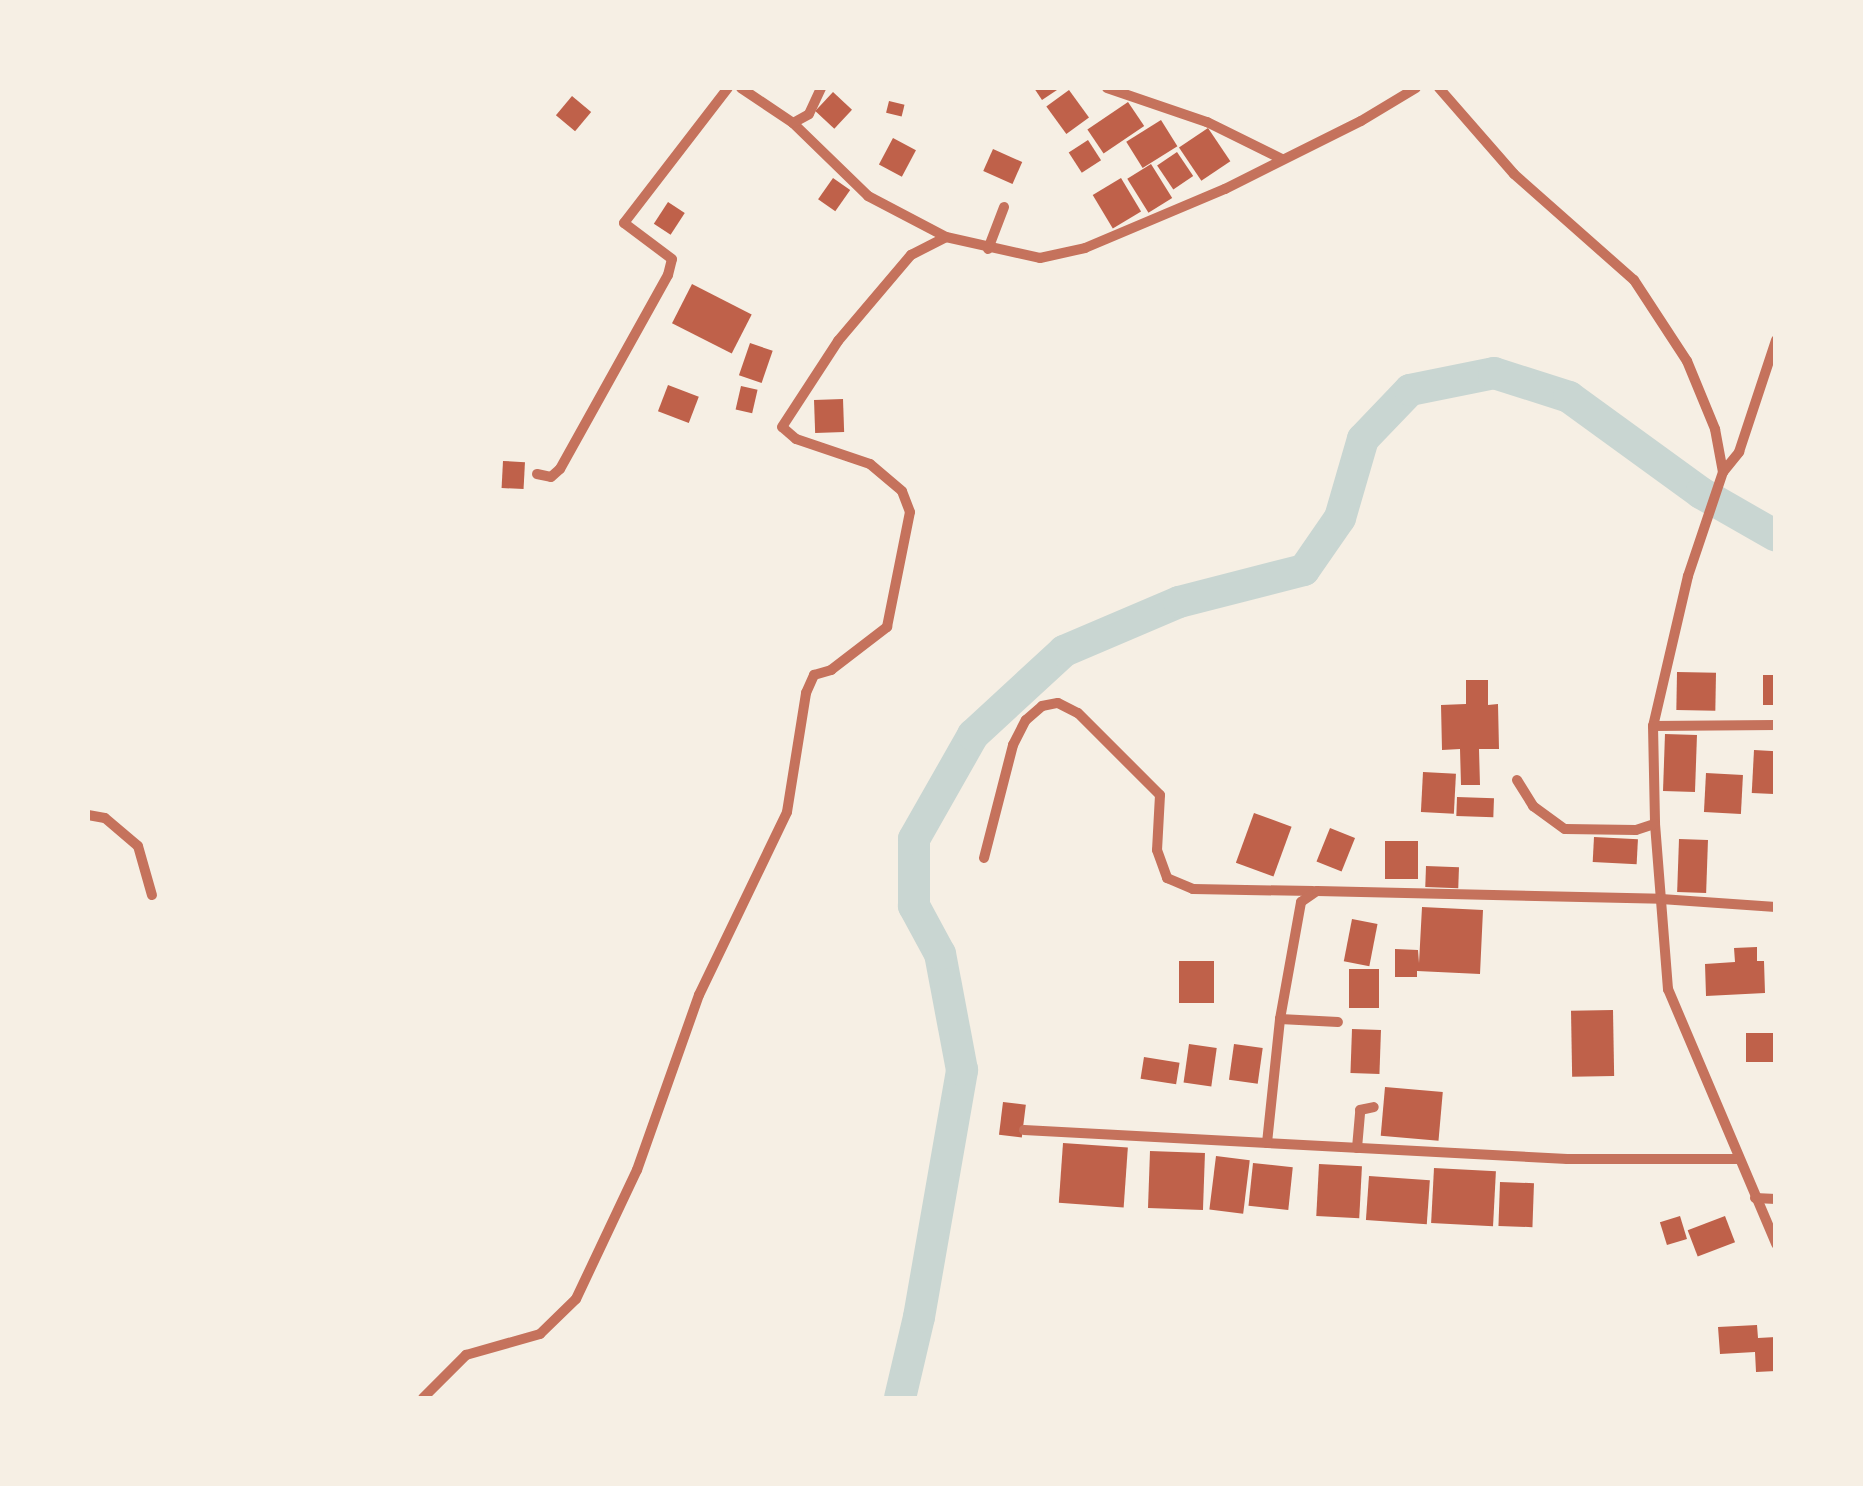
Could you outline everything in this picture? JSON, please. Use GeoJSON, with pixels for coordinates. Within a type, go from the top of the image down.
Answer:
{"type":"FeatureCollection","features":[{"type":"Feature","properties":{"kind":"street"},"geometry":{"type":"LineString","coordinates":[[537,474],[551,477],[560,469],[668,275],[672,259],[624,223],[728,88]]}},
{"type":"Feature","properties":{"kind":"street"},"geometry":{"type":"LineString","coordinates":[[741,88],[793,122],[868,196],[946,237],[1040,258],[1085,248],[1282,159],[1361,121],[1416,88]]}},
{"type":"Feature","properties":{"kind":"street"},"geometry":{"type":"LineString","coordinates":[[793,122],[809,114],[821,88]]}},
{"type":"Feature","properties":{"kind":"street"},"geometry":{"type":"LineString","coordinates":[[1107,88],[1207,122],[1282,159]]}},
{"type":"Feature","properties":{"kind":"street"},"geometry":{"type":"LineString","coordinates":[[1439,88],[1514,174],[1634,280],[1687,361],[1715,428],[1723,472]]}},
{"type":"Feature","properties":{"kind":"street"},"geometry":{"type":"LineString","coordinates":[[988,249],[1004,206]]}},
{"type":"Feature","properties":{"kind":"street"},"geometry":{"type":"LineString","coordinates":[[422,1398],[466,1354],[540,1334],[576,1298],[637,1170],[699,995],[787,812],[806,693],[814,675],[831,670],[887,627],[910,512],[902,491],[870,464],[796,439],[782,427],[838,341],[911,255],[946,237]]}},
{"type":"Feature","properties":{"kind":"street"},"geometry":{"type":"LineString","coordinates":[[1776,340],[1739,452],[1723,472],[1688,576],[1653,726],[1655,824],[1668,989],[1776,1244]]}},
{"type":"Feature","properties":{"kind":"street"},"geometry":{"type":"LineString","coordinates":[[984,858],[1013,744],[1026,720],[1042,706],[1058,703],[1078,712],[1160,795],[1157,850],[1166,878],[1193,889],[1661,900],[1776,907]]}},
{"type":"Feature","properties":{"kind":"street"},"geometry":{"type":"LineString","coordinates":[[1653,726],[1776,725]]}},
{"type":"Feature","properties":{"kind":"street"},"geometry":{"type":"LineString","coordinates":[[1516,780],[1534,806],[1565,829],[1636,830],[1655,824]]}},
{"type":"Feature","properties":{"kind":"street"},"geometry":{"type":"LineString","coordinates":[[88,815],[106,818],[138,846],[152,895]]}},
{"type":"Feature","properties":{"kind":"street"},"geometry":{"type":"LineString","coordinates":[[1267,1143],[1280,1019],[1301,902],[1317,891]]}},
{"type":"Feature","properties":{"kind":"street"},"geometry":{"type":"LineString","coordinates":[[1280,1019],[1338,1022]]}},
{"type":"Feature","properties":{"kind":"street"},"geometry":{"type":"LineString","coordinates":[[1357,1148],[1360,1110],[1374,1107]]}},
{"type":"Feature","properties":{"kind":"street"},"geometry":{"type":"LineString","coordinates":[[1024,1130],[1567,1158],[1739,1159]]}},
{"type":"Feature","properties":{"kind":"street"},"geometry":{"type":"LineString","coordinates":[[1754,1198],[1776,1198]]}},
{"type":"Feature","properties":{"kind":"building"},"geometry":{"type":"Polygon","coordinates":[[[1034,88],[1060,88],[1042,100],[1034,88]]]}},
{"type":"Feature","properties":{"kind":"building"},"geometry":{"type":"Polygon","coordinates":[[[1069,90],[1089,118],[1066,134],[1046,106],[1069,90]]]}},
{"type":"Feature","properties":{"kind":"building"},"geometry":{"type":"Polygon","coordinates":[[[833,92],[852,110],[834,129],[815,111],[833,92]]]}},
{"type":"Feature","properties":{"kind":"building"},"geometry":{"type":"Polygon","coordinates":[[[572,96],[591,112],[575,131],[556,115],[572,96]]]}},
{"type":"Feature","properties":{"kind":"building"},"geometry":{"type":"Polygon","coordinates":[[[889,101],[905,105],[902,117],[886,113],[889,101]]]}},
{"type":"Feature","properties":{"kind":"building"},"geometry":{"type":"Polygon","coordinates":[[[1128,102],[1144,126],[1104,153],[1087,129],[1128,102]]]}},
{"type":"Feature","properties":{"kind":"building"},"geometry":{"type":"Polygon","coordinates":[[[1161,120],[1177,146],[1143,168],[1126,142],[1161,120]]]}},
{"type":"Feature","properties":{"kind":"building"},"geometry":{"type":"Polygon","coordinates":[[[1208,128],[1230,161],[1201,181],[1179,148],[1208,128]]]}},
{"type":"Feature","properties":{"kind":"building"},"geometry":{"type":"Polygon","coordinates":[[[893,138],[916,150],[902,177],[879,164],[893,138]]]}},
{"type":"Feature","properties":{"kind":"building"},"geometry":{"type":"Polygon","coordinates":[[[1088,140],[1101,160],[1082,173],[1069,153],[1088,140]]]}},
{"type":"Feature","properties":{"kind":"building"},"geometry":{"type":"Polygon","coordinates":[[[993,149],[1022,162],[1012,184],[983,171],[993,149]]]}},
{"type":"Feature","properties":{"kind":"building"},"geometry":{"type":"Polygon","coordinates":[[[1177,152],[1193,176],[1173,189],[1157,165],[1177,152]]]}},
{"type":"Feature","properties":{"kind":"building"},"geometry":{"type":"Polygon","coordinates":[[[1151,164],[1172,198],[1148,213],[1127,179],[1151,164]]]}},
{"type":"Feature","properties":{"kind":"building"},"geometry":{"type":"Polygon","coordinates":[[[833,178],[850,190],[835,211],[818,199],[833,178]]]}},
{"type":"Feature","properties":{"kind":"building"},"geometry":{"type":"Polygon","coordinates":[[[1121,178],[1141,211],[1113,228],[1093,195],[1121,178]]]}},
{"type":"Feature","properties":{"kind":"building"},"geometry":{"type":"Polygon","coordinates":[[[668,202],[685,213],[671,235],[654,224],[668,202]]]}},
{"type":"Feature","properties":{"kind":"building"},"geometry":{"type":"Polygon","coordinates":[[[692,284],[752,314],[732,354],[672,323],[692,284]]]}},
{"type":"Feature","properties":{"kind":"building"},"geometry":{"type":"Polygon","coordinates":[[[750,343],[773,351],[762,383],[739,375],[750,343]]]}},
{"type":"Feature","properties":{"kind":"building"},"geometry":{"type":"Polygon","coordinates":[[[668,385],[699,397],[689,423],[658,411],[668,385]]]}},
{"type":"Feature","properties":{"kind":"building"},"geometry":{"type":"Polygon","coordinates":[[[741,386],[758,390],[752,413],[736,409],[741,386]]]}},
{"type":"Feature","properties":{"kind":"building"},"geometry":{"type":"Polygon","coordinates":[[[843,399],[844,432],[815,433],[814,400],[843,399]]]}},
{"type":"Feature","properties":{"kind":"building"},"geometry":{"type":"Polygon","coordinates":[[[503,461],[525,462],[524,489],[502,488],[503,461]]]}},
{"type":"Feature","properties":{"kind":"building"},"geometry":{"type":"Polygon","coordinates":[[[1677,672],[1716,673],[1715,711],[1676,710],[1677,672]]]}},
{"type":"Feature","properties":{"kind":"building"},"geometry":{"type":"Polygon","coordinates":[[[1763,675],[1776,675],[1776,705],[1763,705],[1763,675]]]}},
{"type":"Feature","properties":{"kind":"building"},"geometry":{"type":"Polygon","coordinates":[[[1466,680],[1488,680],[1488,705],[1498,704],[1499,749],[1479,749],[1480,785],[1461,785],[1460,749],[1442,750],[1441,705],[1466,704],[1466,680]]]}},
{"type":"Feature","properties":{"kind":"building"},"geometry":{"type":"Polygon","coordinates":[[[1665,734],[1697,735],[1695,792],[1663,791],[1665,734]]]}},
{"type":"Feature","properties":{"kind":"building"},"geometry":{"type":"Polygon","coordinates":[[[1754,750],[1776,751],[1774,794],[1752,793],[1754,750]]]}},
{"type":"Feature","properties":{"kind":"building"},"geometry":{"type":"Polygon","coordinates":[[[1423,772],[1456,774],[1454,814],[1421,812],[1423,772]]]}},
{"type":"Feature","properties":{"kind":"building"},"geometry":{"type":"Polygon","coordinates":[[[1706,773],[1743,775],[1741,814],[1704,812],[1706,773]]]}},
{"type":"Feature","properties":{"kind":"building"},"geometry":{"type":"Polygon","coordinates":[[[1457,797],[1494,798],[1493,817],[1456,816],[1457,797]]]}},
{"type":"Feature","properties":{"kind":"building"},"geometry":{"type":"Polygon","coordinates":[[[1254,813],[1292,827],[1273,876],[1236,863],[1254,813]]]}},
{"type":"Feature","properties":{"kind":"building"},"geometry":{"type":"Polygon","coordinates":[[[1330,828],[1355,838],[1342,871],[1317,861],[1330,828]]]}},
{"type":"Feature","properties":{"kind":"building"},"geometry":{"type":"Polygon","coordinates":[[[1594,837],[1638,839],[1637,864],[1593,862],[1594,837]]]}},
{"type":"Feature","properties":{"kind":"building"},"geometry":{"type":"Polygon","coordinates":[[[1679,839],[1708,840],[1706,893],[1677,892],[1679,839]]]}},
{"type":"Feature","properties":{"kind":"building"},"geometry":{"type":"Polygon","coordinates":[[[1385,841],[1418,841],[1418,879],[1385,879],[1385,841]]]}},
{"type":"Feature","properties":{"kind":"building"},"geometry":{"type":"Polygon","coordinates":[[[1426,866],[1459,867],[1458,888],[1425,887],[1426,866]]]}},
{"type":"Feature","properties":{"kind":"building"},"geometry":{"type":"Polygon","coordinates":[[[1422,907],[1483,910],[1480,974],[1417,971],[1417,977],[1395,977],[1395,949],[1418,950],[1419,963],[1422,907]]]}},
{"type":"Feature","properties":{"kind":"building"},"geometry":{"type":"Polygon","coordinates":[[[1352,919],[1378,924],[1369,966],[1344,961],[1352,919]]]}},
{"type":"Feature","properties":{"kind":"building"},"geometry":{"type":"Polygon","coordinates":[[[1757,947],[1757,961],[1764,961],[1765,993],[1706,996],[1705,964],[1735,962],[1734,948],[1757,947]]]}},
{"type":"Feature","properties":{"kind":"building"},"geometry":{"type":"Polygon","coordinates":[[[1179,961],[1214,961],[1214,1003],[1179,1003],[1179,961]]]}},
{"type":"Feature","properties":{"kind":"building"},"geometry":{"type":"Polygon","coordinates":[[[1349,969],[1379,969],[1379,1008],[1349,1008],[1349,969]]]}},
{"type":"Feature","properties":{"kind":"building"},"geometry":{"type":"Polygon","coordinates":[[[1613,1010],[1614,1076],[1572,1077],[1571,1011],[1613,1010]]]}},
{"type":"Feature","properties":{"kind":"building"},"geometry":{"type":"Polygon","coordinates":[[[1352,1029],[1381,1030],[1379,1074],[1350,1073],[1352,1029]]]}},
{"type":"Feature","properties":{"kind":"building"},"geometry":{"type":"Polygon","coordinates":[[[1746,1033],[1776,1033],[1776,1062],[1746,1062],[1746,1033]]]}},
{"type":"Feature","properties":{"kind":"building"},"geometry":{"type":"Polygon","coordinates":[[[1189,1044],[1217,1048],[1211,1087],[1184,1083],[1189,1044]]]}},
{"type":"Feature","properties":{"kind":"building"},"geometry":{"type":"Polygon","coordinates":[[[1234,1044],[1263,1048],[1258,1084],[1229,1080],[1234,1044]]]}},
{"type":"Feature","properties":{"kind":"building"},"geometry":{"type":"Polygon","coordinates":[[[1144,1057],[1180,1063],[1176,1084],[1141,1079],[1144,1057]]]}},
{"type":"Feature","properties":{"kind":"building"},"geometry":{"type":"Polygon","coordinates":[[[1385,1087],[1443,1092],[1439,1141],[1381,1136],[1385,1087]]]}},
{"type":"Feature","properties":{"kind":"building"},"geometry":{"type":"Polygon","coordinates":[[[1003,1102],[1026,1105],[1022,1138],[999,1135],[1003,1102]]]}},
{"type":"Feature","properties":{"kind":"building"},"geometry":{"type":"Polygon","coordinates":[[[1063,1143],[1128,1148],[1124,1207],[1059,1203],[1063,1143]]]}},
{"type":"Feature","properties":{"kind":"building"},"geometry":{"type":"Polygon","coordinates":[[[1150,1151],[1205,1153],[1203,1210],[1148,1208],[1150,1151]]]}},
{"type":"Feature","properties":{"kind":"building"},"geometry":{"type":"Polygon","coordinates":[[[1216,1156],[1250,1160],[1243,1214],[1209,1210],[1216,1156]]]}},
{"type":"Feature","properties":{"kind":"building"},"geometry":{"type":"Polygon","coordinates":[[[1253,1163],[1293,1167],[1288,1210],[1249,1206],[1253,1163]]]}},
{"type":"Feature","properties":{"kind":"building"},"geometry":{"type":"Polygon","coordinates":[[[1319,1164],[1362,1166],[1359,1218],[1316,1216],[1319,1164]]]}},
{"type":"Feature","properties":{"kind":"building"},"geometry":{"type":"Polygon","coordinates":[[[1434,1168],[1496,1171],[1493,1226],[1431,1223],[1434,1168]]]}},
{"type":"Feature","properties":{"kind":"building"},"geometry":{"type":"Polygon","coordinates":[[[1369,1176],[1430,1180],[1427,1224],[1366,1220],[1369,1176]]]}},
{"type":"Feature","properties":{"kind":"building"},"geometry":{"type":"Polygon","coordinates":[[[1500,1182],[1534,1183],[1532,1227],[1498,1226],[1500,1182]]]}},
{"type":"Feature","properties":{"kind":"building"},"geometry":{"type":"Polygon","coordinates":[[[1680,1216],[1687,1239],[1667,1245],[1660,1222],[1680,1216]]]}},
{"type":"Feature","properties":{"kind":"building"},"geometry":{"type":"Polygon","coordinates":[[[1725,1216],[1735,1242],[1698,1256],[1688,1230],[1725,1216]]]}},
{"type":"Feature","properties":{"kind":"building"},"geometry":{"type":"Polygon","coordinates":[[[1757,1325],[1758,1338],[1776,1337],[1776,1371],[1756,1372],[1755,1352],[1720,1354],[1718,1327],[1757,1325]]]}},
{"type":"Feature","properties":{"kind":"waterway"},"geometry":{"type":"LineString","coordinates":[[900,1398],[919,1317],[962,1070],[940,954],[914,906],[914,839],[973,735],[1064,651],[1179,602],[1304,570],[1340,518],[1363,439],[1410,390],[1494,373],[1569,397],[1701,493],[1776,536]]}}]}
